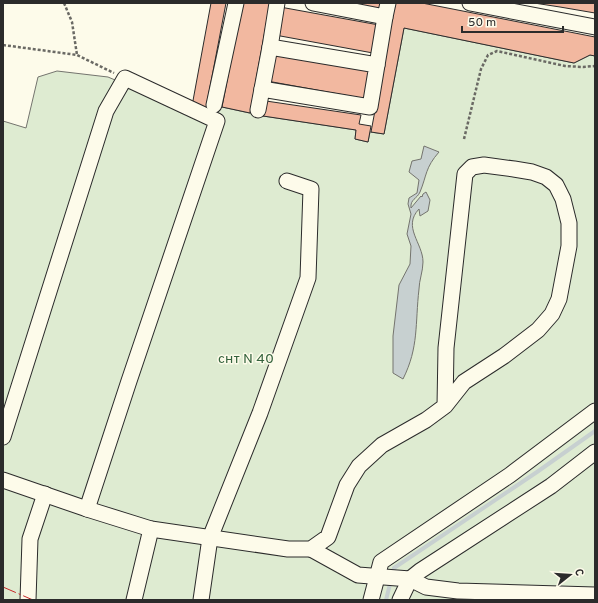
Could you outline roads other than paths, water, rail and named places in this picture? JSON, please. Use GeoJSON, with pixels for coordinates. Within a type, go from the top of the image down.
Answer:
{"type":"FeatureCollection","features":[{"type":"Feature","properties":{"kind":"lane"},"geometry":{"type":"LineString","coordinates":[[214,105],[236,3]]}},
{"type":"Feature","properties":{"kind":"lane"},"geometry":{"type":"LineString","coordinates":[[258,110],[277,3]]}},
{"type":"Feature","properties":{"kind":"lane"},"geometry":{"type":"LineString","coordinates":[[262,89],[370,107],[376,65],[387,10],[313,3]]}},
{"type":"Feature","properties":{"kind":"lane"},"geometry":{"type":"LineString","coordinates":[[470,3],[595,27]]}},
{"type":"Feature","properties":{"kind":"lane"},"geometry":{"type":"LineString","coordinates":[[270,47],[376,65]]}},
{"type":"Feature","properties":{"kind":"lane"},"geometry":{"type":"LineString","coordinates":[[3,437],[106,111],[125,78],[217,121],[87,509]]}},
{"type":"Feature","properties":{"kind":"lane"},"geometry":{"type":"LineString","coordinates":[[311,549],[328,537],[347,485],[359,466],[382,445],[426,420],[445,406],[464,382],[504,356],[538,330],[552,314],[560,299],[569,246],[569,223],[563,199],[556,185],[546,177],[532,172],[484,165],[472,167],[465,174],[446,348],[445,406]]}},
{"type":"Feature","properties":{"kind":"lane"},"geometry":{"type":"LineString","coordinates":[[201,600],[210,538],[260,413],[308,278],[311,189],[287,180]]}},
{"type":"Feature","properties":{"kind":"lane"},"geometry":{"type":"LineString","coordinates":[[371,600],[381,562],[510,475],[595,411]]}},
{"type":"Feature","properties":{"kind":"lane"},"geometry":{"type":"LineString","coordinates":[[400,600],[410,579],[420,571],[551,486],[595,452]]}},
{"type":"Feature","properties":{"kind":"lane"},"geometry":{"type":"LineString","coordinates":[[3,480],[151,529],[288,549],[311,549],[358,575],[378,575],[410,579],[426,587],[458,591],[595,595]]}},
{"type":"Feature","properties":{"kind":"lane"},"geometry":{"type":"LineString","coordinates":[[28,600],[30,539],[45,494]]}},
{"type":"Feature","properties":{"kind":"lane"},"geometry":{"type":"LineString","coordinates":[[134,600],[151,529]]}},
{"type":"Feature","properties":{"kind":"waterway"},"geometry":{"type":"LineString","coordinates":[[386,600],[394,568],[537,472],[595,431]]}},
{"type":"Feature","properties":{"kind":"park label","name":"снт N 40"},"geometry":{"type":"Point","coordinates":[246,358]}}]}
